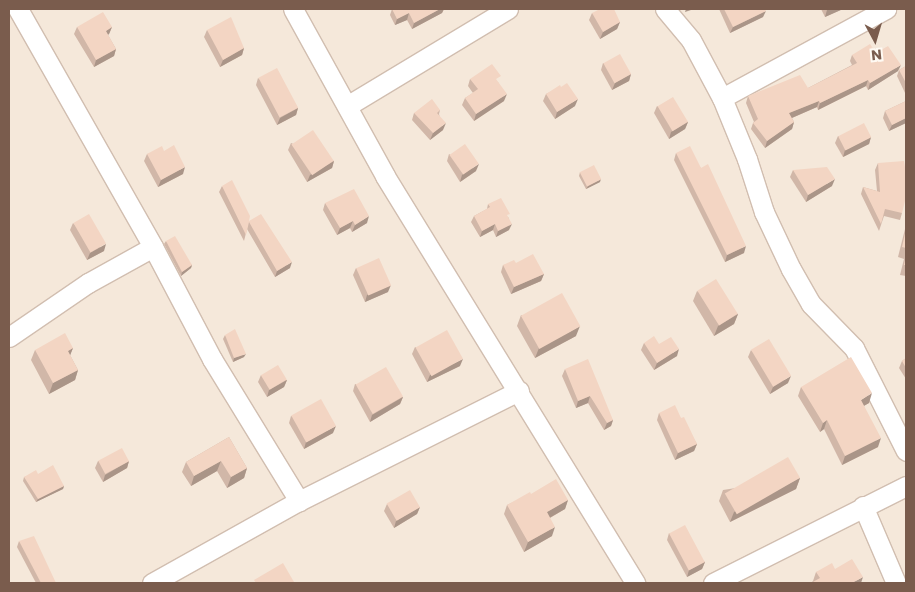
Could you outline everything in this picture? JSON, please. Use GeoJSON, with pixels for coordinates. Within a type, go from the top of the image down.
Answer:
{"type":"FeatureCollection","features":[{"type":"Feature","properties":{"kind":"street"},"geometry":{"type":"LineString","coordinates":[[18,9],[153,247],[212,359],[299,502]]}},
{"type":"Feature","properties":{"kind":"street"},"geometry":{"type":"LineString","coordinates":[[293,9],[384,176],[635,583]]}},
{"type":"Feature","properties":{"kind":"street"},"geometry":{"type":"LineString","coordinates":[[347,106],[508,9]]}},
{"type":"Feature","properties":{"kind":"street"},"geometry":{"type":"LineString","coordinates":[[665,9],[691,40],[722,98],[747,160],[764,212],[791,269],[811,304],[854,348],[906,451]]}},
{"type":"Feature","properties":{"kind":"street"},"geometry":{"type":"LineString","coordinates":[[722,98],[886,9]]}},
{"type":"Feature","properties":{"kind":"street"},"geometry":{"type":"LineString","coordinates":[[9,337],[88,284],[153,247]]}},
{"type":"Feature","properties":{"kind":"street"},"geometry":{"type":"LineString","coordinates":[[152,583],[299,502],[518,391]]}},
{"type":"Feature","properties":{"kind":"street"},"geometry":{"type":"LineString","coordinates":[[713,583],[906,486]]}},
{"type":"Feature","properties":{"kind":"street"},"geometry":{"type":"LineString","coordinates":[[863,506],[896,583]]}},
{"type":"Feature","properties":{"kind":"shaded area"},"geometry":{"type":"Polygon","coordinates":[[[9,9],[906,9],[906,583],[9,583],[9,9]]]}},
{"type":"Feature","properties":{"kind":"building"},"geometry":{"type":"Polygon","coordinates":[[[392,9],[440,9],[414,23],[409,13],[397,19],[392,9]]]}},
{"type":"Feature","properties":{"kind":"building"},"geometry":{"type":"Polygon","coordinates":[[[600,9],[614,9],[620,22],[603,32],[592,13],[600,9]]]}},
{"type":"Feature","properties":{"kind":"building"},"geometry":{"type":"Polygon","coordinates":[[[724,9],[765,9],[766,11],[733,27],[724,9]]]}},
{"type":"Feature","properties":{"kind":"building"},"geometry":{"type":"Polygon","coordinates":[[[103,12],[112,27],[106,31],[116,49],[96,60],[77,27],[103,12]]]}},
{"type":"Feature","properties":{"kind":"building"},"geometry":{"type":"Polygon","coordinates":[[[231,17],[244,48],[223,60],[207,30],[231,17]]]}},
{"type":"Feature","properties":{"kind":"building"},"geometry":{"type":"Polygon","coordinates":[[[870,44],[876,53],[888,46],[901,65],[870,83],[868,80],[820,103],[819,101],[789,113],[794,122],[767,141],[753,123],[758,119],[748,96],[800,75],[808,88],[857,63],[852,55],[870,44]]]}},
{"type":"Feature","properties":{"kind":"building"},"geometry":{"type":"Polygon","coordinates":[[[620,54],[631,74],[615,83],[603,63],[620,54]]]}},
{"type":"Feature","properties":{"kind":"building"},"geometry":{"type":"Polygon","coordinates":[[[492,64],[501,76],[496,79],[507,94],[476,114],[465,98],[478,89],[470,79],[492,64]]]}},
{"type":"Feature","properties":{"kind":"building"},"geometry":{"type":"Polygon","coordinates":[[[906,66],[906,83],[899,70],[906,66]]]}},
{"type":"Feature","properties":{"kind":"building"},"geometry":{"type":"Polygon","coordinates":[[[277,68],[298,108],[280,118],[258,78],[277,68]]]}},
{"type":"Feature","properties":{"kind":"building"},"geometry":{"type":"Polygon","coordinates":[[[567,83],[578,99],[557,112],[546,94],[567,83]]]}},
{"type":"Feature","properties":{"kind":"building"},"geometry":{"type":"Polygon","coordinates":[[[673,97],[688,122],[673,131],[658,106],[673,97]]]}},
{"type":"Feature","properties":{"kind":"building"},"geometry":{"type":"Polygon","coordinates":[[[432,99],[440,110],[437,113],[446,123],[433,133],[414,113],[432,99]]]}},
{"type":"Feature","properties":{"kind":"building"},"geometry":{"type":"Polygon","coordinates":[[[906,101],[906,118],[892,125],[885,111],[906,101]]]}},
{"type":"Feature","properties":{"kind":"building"},"geometry":{"type":"Polygon","coordinates":[[[864,123],[871,137],[845,150],[838,136],[864,123]]]}},
{"type":"Feature","properties":{"kind":"building"},"geometry":{"type":"Polygon","coordinates":[[[313,130],[334,161],[312,175],[291,145],[313,130]]]}},
{"type":"Feature","properties":{"kind":"building"},"geometry":{"type":"Polygon","coordinates":[[[465,144],[479,164],[463,175],[449,155],[465,144]]]}},
{"type":"Feature","properties":{"kind":"building"},"geometry":{"type":"Polygon","coordinates":[[[174,145],[185,167],[161,180],[147,154],[162,146],[164,151],[174,145]]]}},
{"type":"Feature","properties":{"kind":"building"},"geometry":{"type":"Polygon","coordinates":[[[690,146],[701,168],[708,164],[746,246],[727,255],[676,153],[690,146]]]}},
{"type":"Feature","properties":{"kind":"building"},"geometry":{"type":"Polygon","coordinates":[[[904,161],[906,167],[906,197],[902,213],[885,209],[881,224],[863,187],[880,192],[878,163],[904,161]]]}},
{"type":"Feature","properties":{"kind":"building"},"geometry":{"type":"Polygon","coordinates":[[[594,165],[601,179],[587,187],[580,172],[594,165]]]}},
{"type":"Feature","properties":{"kind":"building"},"geometry":{"type":"Polygon","coordinates":[[[827,167],[835,179],[808,195],[793,170],[827,167]]]}},
{"type":"Feature","properties":{"kind":"building"},"geometry":{"type":"Polygon","coordinates":[[[232,180],[250,216],[249,221],[261,214],[292,262],[277,271],[249,222],[246,235],[222,186],[232,180]]]}},
{"type":"Feature","properties":{"kind":"building"},"geometry":{"type":"Polygon","coordinates":[[[354,189],[369,216],[355,225],[353,221],[340,228],[325,203],[354,189]]]}},
{"type":"Feature","properties":{"kind":"building"},"geometry":{"type":"Polygon","coordinates":[[[501,198],[510,214],[507,215],[512,224],[498,231],[495,224],[482,231],[474,216],[490,207],[488,204],[501,198]]]}},
{"type":"Feature","properties":{"kind":"building"},"geometry":{"type":"Polygon","coordinates":[[[89,214],[106,243],[90,252],[73,223],[89,214]]]}},
{"type":"Feature","properties":{"kind":"building"},"geometry":{"type":"Polygon","coordinates":[[[906,229],[906,248],[902,247],[906,229]]]}},
{"type":"Feature","properties":{"kind":"building"},"geometry":{"type":"Polygon","coordinates":[[[175,236],[192,265],[182,272],[166,241],[175,236]]]}},
{"type":"Feature","properties":{"kind":"building"},"geometry":{"type":"Polygon","coordinates":[[[533,254],[544,274],[514,287],[503,265],[514,260],[516,263],[533,254]]]}},
{"type":"Feature","properties":{"kind":"building"},"geometry":{"type":"Polygon","coordinates":[[[379,258],[391,285],[368,296],[356,268],[379,258]]]}},
{"type":"Feature","properties":{"kind":"building"},"geometry":{"type":"Polygon","coordinates":[[[716,279],[738,314],[719,325],[697,291],[716,279]]]}},
{"type":"Feature","properties":{"kind":"building"},"geometry":{"type":"Polygon","coordinates":[[[562,293],[580,326],[539,349],[521,316],[562,293]]]}},
{"type":"Feature","properties":{"kind":"building"},"geometry":{"type":"Polygon","coordinates":[[[235,329],[246,354],[234,358],[225,335],[235,329]]]}},
{"type":"Feature","properties":{"kind":"building"},"geometry":{"type":"Polygon","coordinates":[[[447,330],[463,359],[432,376],[416,347],[447,330]]]}},
{"type":"Feature","properties":{"kind":"building"},"geometry":{"type":"Polygon","coordinates":[[[65,333],[73,348],[68,351],[78,370],[53,383],[35,350],[65,333]]]}},
{"type":"Feature","properties":{"kind":"building"},"geometry":{"type":"Polygon","coordinates":[[[654,336],[659,344],[671,337],[679,349],[657,363],[644,343],[654,336]]]}},
{"type":"Feature","properties":{"kind":"building"},"geometry":{"type":"Polygon","coordinates":[[[769,339],[791,376],[773,387],[751,350],[769,339]]]}},
{"type":"Feature","properties":{"kind":"building"},"geometry":{"type":"Polygon","coordinates":[[[851,357],[872,393],[861,400],[881,438],[845,456],[827,420],[823,423],[801,387],[851,357]]]}},
{"type":"Feature","properties":{"kind":"building"},"geometry":{"type":"Polygon","coordinates":[[[906,358],[906,368],[902,361],[906,358]]]}},
{"type":"Feature","properties":{"kind":"building"},"geometry":{"type":"Polygon","coordinates":[[[588,359],[613,420],[607,423],[590,396],[578,401],[565,369],[588,359]]]}},
{"type":"Feature","properties":{"kind":"building"},"geometry":{"type":"Polygon","coordinates":[[[278,365],[287,380],[270,390],[261,375],[278,365]]]}},
{"type":"Feature","properties":{"kind":"building"},"geometry":{"type":"Polygon","coordinates":[[[386,367],[403,396],[373,414],[356,384],[386,367]]]}},
{"type":"Feature","properties":{"kind":"building"},"geometry":{"type":"Polygon","coordinates":[[[321,399],[336,426],[306,443],[291,415],[321,399]]]}},
{"type":"Feature","properties":{"kind":"building"},"geometry":{"type":"Polygon","coordinates":[[[675,405],[681,418],[684,417],[697,444],[678,453],[659,413],[675,405]]]}},
{"type":"Feature","properties":{"kind":"building"},"geometry":{"type":"Polygon","coordinates":[[[229,437],[247,468],[231,477],[221,461],[194,476],[186,462],[229,437]]]}},
{"type":"Feature","properties":{"kind":"building"},"geometry":{"type":"Polygon","coordinates":[[[122,448],[129,461],[105,474],[98,461],[122,448]]]}},
{"type":"Feature","properties":{"kind":"building"},"geometry":{"type":"Polygon","coordinates":[[[788,457],[800,478],[737,514],[725,494],[788,457]]]}},
{"type":"Feature","properties":{"kind":"building"},"geometry":{"type":"Polygon","coordinates":[[[53,465],[64,486],[38,499],[24,477],[36,470],[38,474],[53,465]]]}},
{"type":"Feature","properties":{"kind":"building"},"geometry":{"type":"Polygon","coordinates":[[[556,479],[568,500],[547,512],[555,527],[528,542],[507,505],[530,492],[531,494],[556,479]]]}},
{"type":"Feature","properties":{"kind":"building"},"geometry":{"type":"Polygon","coordinates":[[[410,490],[420,507],[397,521],[387,503],[410,490]]]}},
{"type":"Feature","properties":{"kind":"building"},"geometry":{"type":"Polygon","coordinates":[[[685,525],[705,562],[689,571],[669,533],[685,525]]]}},
{"type":"Feature","properties":{"kind":"building"},"geometry":{"type":"Polygon","coordinates":[[[34,536],[56,583],[41,583],[19,541],[34,536]]]}},
{"type":"Feature","properties":{"kind":"building"},"geometry":{"type":"Polygon","coordinates":[[[852,559],[863,577],[852,583],[811,583],[820,578],[816,572],[832,563],[835,569],[852,559]]]}},
{"type":"Feature","properties":{"kind":"building"},"geometry":{"type":"Polygon","coordinates":[[[283,563],[293,583],[256,583],[254,580],[283,563]]]}}]}
